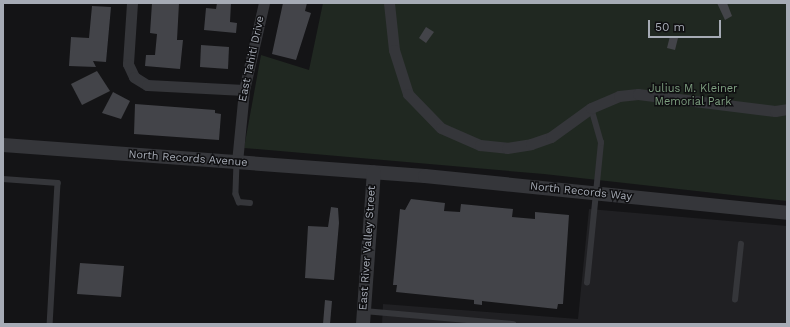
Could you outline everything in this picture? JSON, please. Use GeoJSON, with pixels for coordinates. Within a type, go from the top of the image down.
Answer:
{"type":"FeatureCollection","features":[{"type":"Feature","properties":{"kind":"street"},"geometry":{"type":"LineString","coordinates":[[132,3],[128,64],[134,77],[147,85],[244,90]]}},
{"type":"Feature","properties":{"kind":"street","name":"East Tahiti Drive"},"geometry":{"type":"LineString","coordinates":[[237,162],[244,90],[264,3]]}},
{"type":"Feature","properties":{"kind":"street"},"geometry":{"type":"LineString","coordinates":[[389,3],[394,50],[408,94],[427,117],[451,134],[480,145],[507,148],[531,144],[551,137],[591,108],[619,96],[638,94],[775,111],[787,109]]}},
{"type":"Feature","properties":{"kind":"street","name":"North Records Avenue"},"geometry":{"type":"LineString","coordinates":[[3,145],[374,172]]}},
{"type":"Feature","properties":{"kind":"street","name":"North Records Way"},"geometry":{"type":"LineString","coordinates":[[374,172],[787,212]]}},
{"type":"Feature","properties":{"kind":"street","name":"East River Valley Street"},"geometry":{"type":"LineString","coordinates":[[363,318],[374,172]]}},
{"type":"Feature","properties":{"kind":"lane"},"geometry":{"type":"LineString","coordinates":[[587,283],[601,143],[591,108]]}},
{"type":"Feature","properties":{"kind":"lane"},"geometry":{"type":"LineString","coordinates":[[237,162],[236,194],[239,202],[250,203]]}},
{"type":"Feature","properties":{"kind":"lane"},"geometry":{"type":"LineString","coordinates":[[3,179],[58,183],[50,324]]}},
{"type":"Feature","properties":{"kind":"lane"},"geometry":{"type":"LineString","coordinates":[[736,300],[742,244]]}},
{"type":"Feature","properties":{"kind":"lane"},"geometry":{"type":"LineString","coordinates":[[363,318],[513,324]]}},
{"type":"Feature","properties":{"kind":"shaded area"},"geometry":{"type":"Polygon","coordinates":[[[589,209],[787,226],[787,324],[382,324],[383,304],[578,319],[589,209]]]}},
{"type":"Feature","properties":{"kind":"green space","name":"Julius M. Kleiner Memorial Park"},"geometry":{"type":"Polygon","coordinates":[[[323,3],[787,3],[787,201],[544,174],[244,148],[261,55],[309,70],[323,3]]]}},
{"type":"Feature","properties":{"kind":"building"},"geometry":{"type":"Polygon","coordinates":[[[152,3],[179,3],[177,40],[183,40],[180,69],[145,66],[146,55],[155,55],[157,34],[150,33],[152,3]]]}},
{"type":"Feature","properties":{"kind":"building"},"geometry":{"type":"Polygon","coordinates":[[[217,3],[231,3],[230,22],[237,23],[236,33],[204,30],[206,8],[216,9],[217,3]]]}},
{"type":"Feature","properties":{"kind":"building"},"geometry":{"type":"Polygon","coordinates":[[[283,3],[307,3],[305,11],[311,13],[296,60],[272,54],[283,3]]]}},
{"type":"Feature","properties":{"kind":"building"},"geometry":{"type":"Polygon","coordinates":[[[717,3],[727,3],[732,16],[725,20],[717,3]]]}},
{"type":"Feature","properties":{"kind":"building"},"geometry":{"type":"Polygon","coordinates":[[[92,6],[111,7],[106,62],[93,61],[96,67],[69,66],[71,37],[89,38],[92,6]]]}},
{"type":"Feature","properties":{"kind":"building"},"geometry":{"type":"Polygon","coordinates":[[[426,27],[434,32],[426,43],[419,38],[426,27]]]}},
{"type":"Feature","properties":{"kind":"building"},"geometry":{"type":"Polygon","coordinates":[[[670,36],[678,38],[675,50],[667,48],[670,36]]]}},
{"type":"Feature","properties":{"kind":"building"},"geometry":{"type":"Polygon","coordinates":[[[201,45],[229,47],[228,69],[200,67],[201,45]]]}},
{"type":"Feature","properties":{"kind":"building"},"geometry":{"type":"Polygon","coordinates":[[[97,71],[110,91],[82,105],[71,84],[97,71]]]}},
{"type":"Feature","properties":{"kind":"building"},"geometry":{"type":"Polygon","coordinates":[[[113,92],[130,101],[121,119],[102,113],[113,92]]]}},
{"type":"Feature","properties":{"kind":"building"},"geometry":{"type":"Polygon","coordinates":[[[135,104],[215,110],[215,113],[221,114],[219,140],[134,134],[135,104]]]}},
{"type":"Feature","properties":{"kind":"building"},"geometry":{"type":"Polygon","coordinates":[[[411,199],[445,203],[444,211],[460,212],[461,204],[513,209],[512,217],[535,219],[535,212],[569,215],[563,304],[558,304],[557,309],[482,301],[482,305],[474,304],[474,300],[396,292],[397,285],[393,285],[400,209],[405,210],[411,199]]]}},
{"type":"Feature","properties":{"kind":"building"},"geometry":{"type":"Polygon","coordinates":[[[331,207],[338,208],[339,223],[334,280],[305,278],[308,226],[328,227],[331,207]]]}},
{"type":"Feature","properties":{"kind":"building"},"geometry":{"type":"Polygon","coordinates":[[[80,263],[124,266],[121,297],[77,294],[80,263]]]}},
{"type":"Feature","properties":{"kind":"building"},"geometry":{"type":"Polygon","coordinates":[[[325,300],[332,301],[330,324],[323,324],[325,300]]]}}]}
